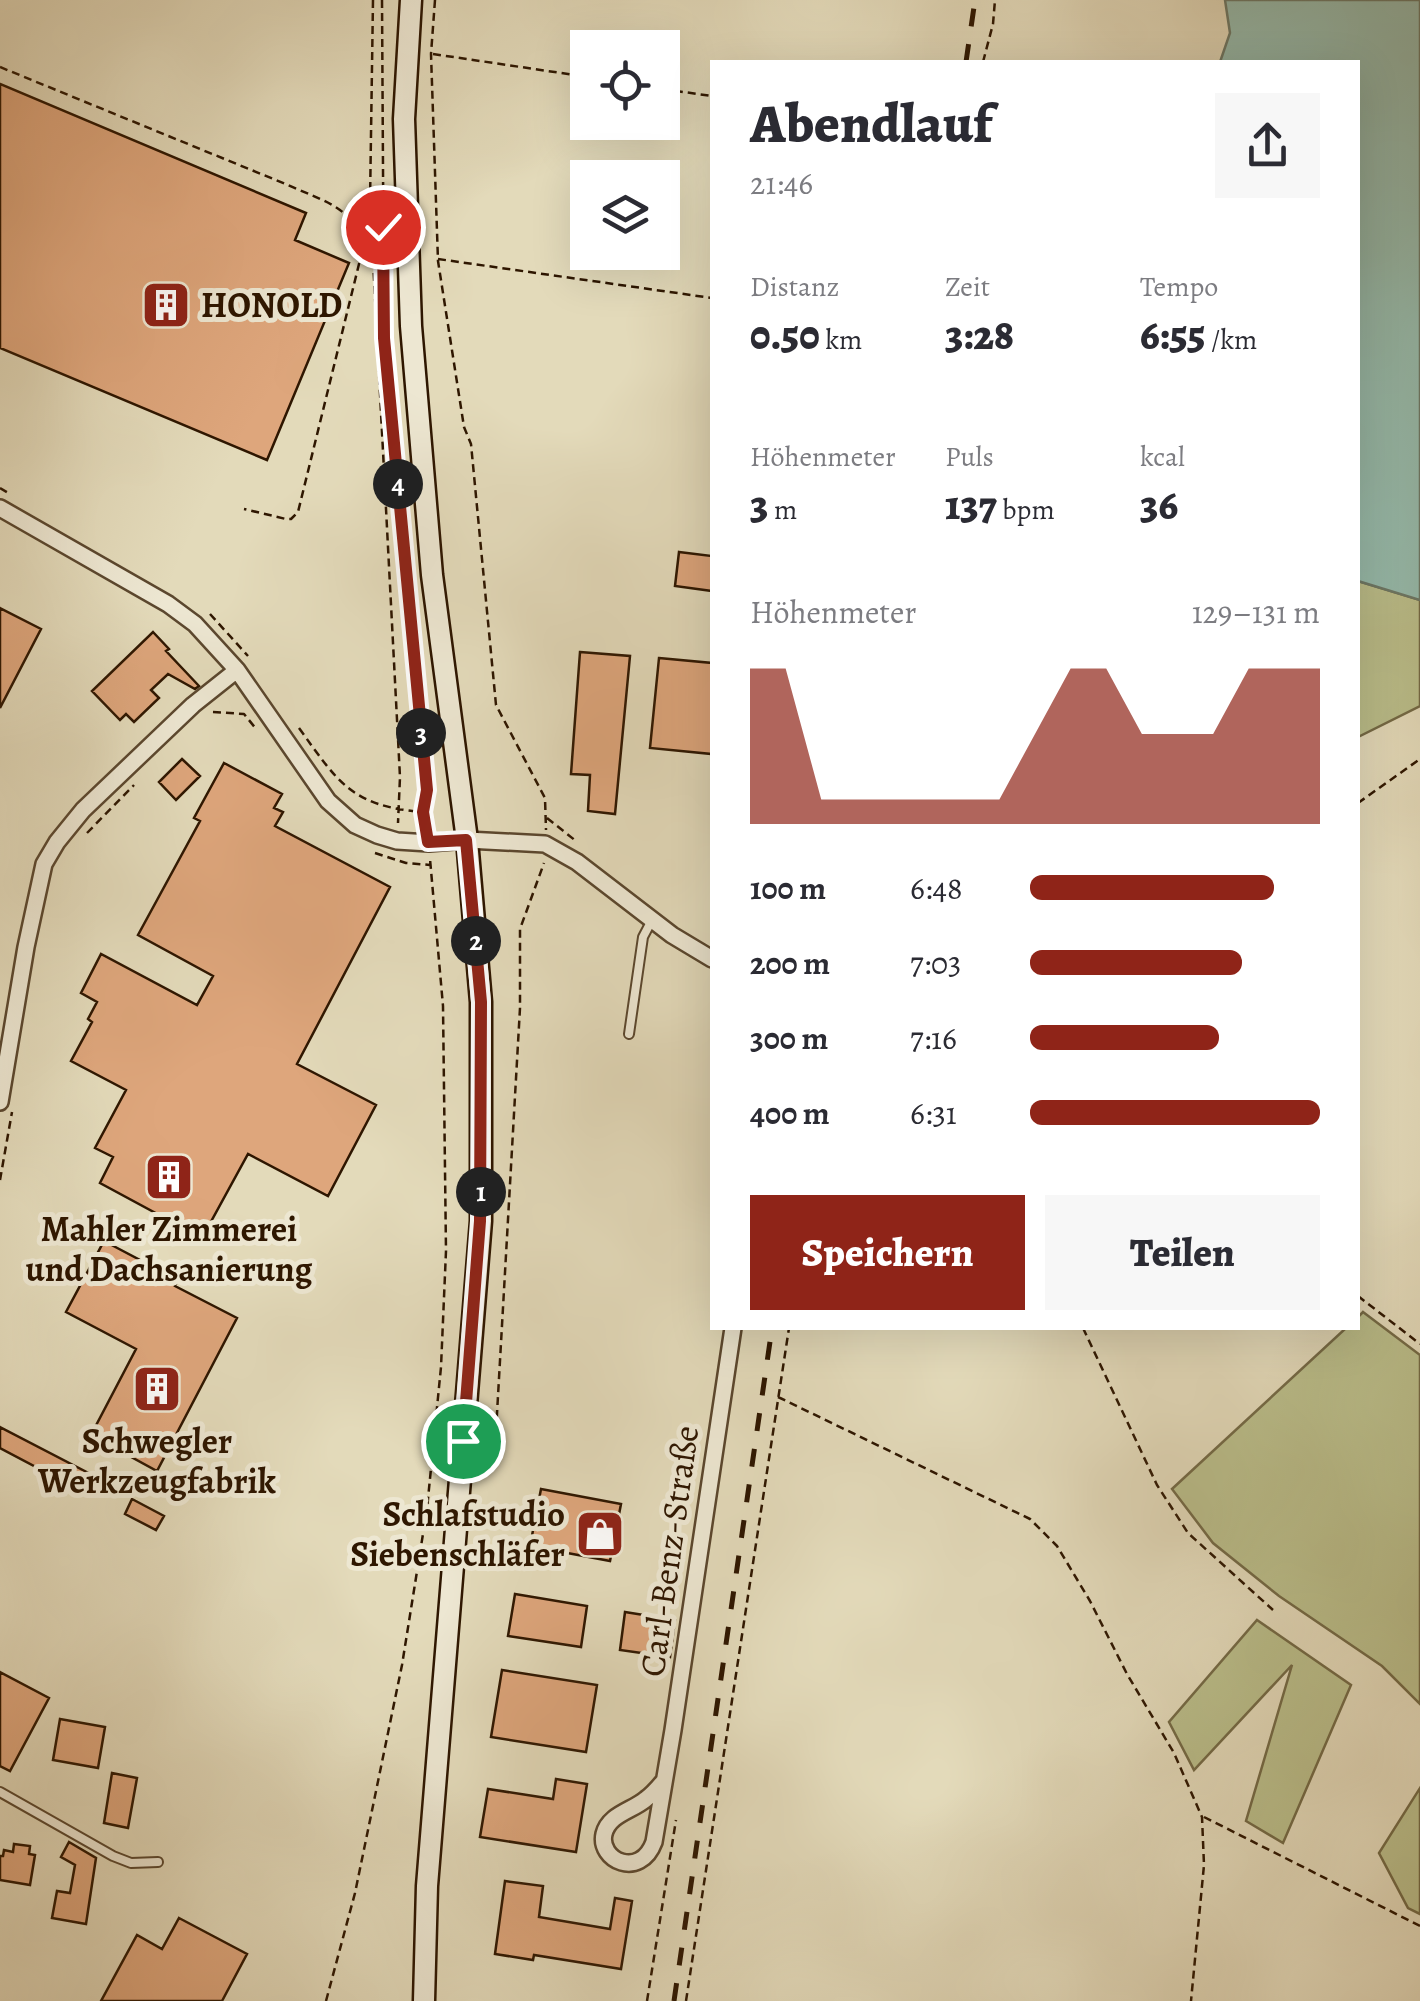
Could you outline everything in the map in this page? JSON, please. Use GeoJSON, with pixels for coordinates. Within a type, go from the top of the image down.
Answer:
{"type":"FeatureCollection","features":[{"type":"Feature","properties":{"kind":"main road"},"geometry":{"type":"LineString","coordinates":[[411,0],[404,119],[411,326],[432,575],[466,840],[481,1002],[480,1221],[427,1886],[424,2001]]}},
{"type":"Feature","properties":{"kind":"street"},"geometry":{"type":"LineString","coordinates":[[0,508],[196,624],[237,670],[328,801],[355,825],[397,841],[545,844],[578,862],[652,920],[710,958]]}},
{"type":"Feature","properties":{"kind":"street"},"geometry":{"type":"LineString","coordinates":[[6,1105],[26,947],[44,864],[83,810],[193,705],[237,670]]}},
{"type":"Feature","properties":{"kind":"street","name":"Carl-Benz-Straße"},"geometry":{"type":"LineString","coordinates":[[664,1782],[605,1830],[605,1847],[617,1859],[637,1863],[650,1854],[654,1842],[673,1730],[733,1330]]}},
{"type":"Feature","properties":{"kind":"lane"},"geometry":{"type":"LineString","coordinates":[[630,1034],[643,936],[652,920]]}},
{"type":"Feature","properties":{"kind":"lane"},"geometry":{"type":"LineString","coordinates":[[0,1792],[113,1856],[130,1863],[158,1862]]}},
{"type":"Feature","properties":{"kind":"path"},"geometry":{"type":"LineString","coordinates":[[373,0],[370,202],[400,777],[397,841]]}},
{"type":"Feature","properties":{"kind":"path"},"geometry":{"type":"LineString","coordinates":[[326,2001],[355,1893],[402,1665],[427,1509],[446,1251],[443,1006],[423,812],[427,790],[384,338],[382,0]]}},
{"type":"Feature","properties":{"kind":"path"},"geometry":{"type":"LineString","coordinates":[[435,0],[431,54],[438,259],[464,428],[471,444],[496,706],[547,808],[543,869],[520,929],[520,1008],[496,1431]]}},
{"type":"Feature","properties":{"kind":"path"},"geometry":{"type":"LineString","coordinates":[[984,60],[995,0]]}},
{"type":"Feature","properties":{"kind":"path"},"geometry":{"type":"LineString","coordinates":[[431,54],[570,74]]}},
{"type":"Feature","properties":{"kind":"path"},"geometry":{"type":"LineString","coordinates":[[0,67],[288,185],[333,206],[356,224],[362,246],[360,260],[298,512],[286,520],[244,509]]}},
{"type":"Feature","properties":{"kind":"path"},"geometry":{"type":"LineString","coordinates":[[680,91],[710,96]]}},
{"type":"Feature","properties":{"kind":"path"},"geometry":{"type":"LineString","coordinates":[[438,259],[710,298]]}},
{"type":"Feature","properties":{"kind":"path"},"geometry":{"type":"LineString","coordinates":[[212,712],[244,714],[257,730]]}},
{"type":"Feature","properties":{"kind":"path"},"geometry":{"type":"LineString","coordinates":[[1360,803],[1420,758]]}},
{"type":"Feature","properties":{"kind":"path"},"geometry":{"type":"LineString","coordinates":[[85,835],[139,781]]}},
{"type":"Feature","properties":{"kind":"path"},"geometry":{"type":"LineString","coordinates":[[370,850],[406,863],[430,865]]}},
{"type":"Feature","properties":{"kind":"path"},"geometry":{"type":"LineString","coordinates":[[0,1180],[6,1105]]}},
{"type":"Feature","properties":{"kind":"path"},"geometry":{"type":"LineString","coordinates":[[1360,1298],[1420,1344]]}},
{"type":"Feature","properties":{"kind":"path"},"geometry":{"type":"LineString","coordinates":[[686,2001],[789,1330]]}},
{"type":"Feature","properties":{"kind":"path"},"geometry":{"type":"LineString","coordinates":[[1084,1330],[1156,1486],[1188,1533],[1273,1610]]}},
{"type":"Feature","properties":{"kind":"path"},"geometry":{"type":"LineString","coordinates":[[778,1396],[1030,1520],[1057,1546],[1174,1753],[1202,1816],[1204,1865],[1191,2001]]}},
{"type":"Feature","properties":{"kind":"path"},"geometry":{"type":"LineString","coordinates":[[1202,1816],[1420,1926]]}},
{"type":"Feature","properties":{"kind":"green space"},"geometry":{"type":"Polygon","coordinates":[[[1360,582],[1420,600],[1420,706],[1360,736],[1360,582]]]}},
{"type":"Feature","properties":{"kind":"green space"},"geometry":{"type":"Polygon","coordinates":[[[1363,1312],[1420,1355],[1420,1704],[1382,1666],[1279,1596],[1213,1543],[1172,1489],[1344,1330],[1360,1330],[1363,1312]]]}},
{"type":"Feature","properties":{"kind":"green space"},"geometry":{"type":"Polygon","coordinates":[[[1257,1620],[1351,1685],[1283,1843],[1246,1821],[1292,1665],[1194,1770],[1169,1722],[1257,1620]]]}},
{"type":"Feature","properties":{"kind":"green space"},"geometry":{"type":"Polygon","coordinates":[[[1420,1788],[1420,1914],[1408,1908],[1379,1853],[1420,1788]]]}},
{"type":"Feature","properties":{"kind":"shaded area"},"geometry":{"type":"Polygon","coordinates":[[[1225,0],[1420,0],[1420,600],[1360,582],[1360,60],[1221,60],[1230,33],[1225,0]]]}},
{"type":"Feature","properties":{"kind":"building","name":"HONOLD"},"geometry":{"type":"Polygon","coordinates":[[[0,84],[306,213],[295,240],[349,263],[267,460],[0,348],[0,84]]]}},
{"type":"Feature","properties":{"kind":"building"},"geometry":{"type":"Polygon","coordinates":[[[679,552],[710,556],[710,591],[675,586],[679,552]]]}},
{"type":"Feature","properties":{"kind":"building"},"geometry":{"type":"Polygon","coordinates":[[[0,608],[41,629],[0,708],[0,608]]]}},
{"type":"Feature","properties":{"kind":"building"},"geometry":{"type":"Polygon","coordinates":[[[153,632],[199,686],[195,689],[168,674],[151,690],[159,698],[134,722],[126,714],[120,720],[92,691],[153,632]]]}},
{"type":"Feature","properties":{"kind":"building"},"geometry":{"type":"Polygon","coordinates":[[[580,652],[630,656],[615,814],[588,811],[590,775],[571,774],[580,652]]]}},
{"type":"Feature","properties":{"kind":"building"},"geometry":{"type":"Polygon","coordinates":[[[659,658],[710,663],[710,754],[650,748],[659,658]]]}},
{"type":"Feature","properties":{"kind":"building"},"geometry":{"type":"Polygon","coordinates":[[[182,759],[200,776],[176,800],[159,782],[182,759]]]}},
{"type":"Feature","properties":{"kind":"building"},"geometry":{"type":"Polygon","coordinates":[[[224,763],[282,794],[274,808],[283,812],[275,826],[390,887],[297,1064],[376,1105],[328,1196],[248,1154],[202,1238],[100,1183],[113,1157],[95,1148],[126,1090],[71,1061],[92,1022],[88,1019],[97,1002],[81,993],[101,954],[197,1005],[213,976],[138,935],[200,821],[194,818],[224,763]]]}},
{"type":"Feature","properties":{"kind":"building","name":"Schwegler Werkzeugfabrik"},"geometry":{"type":"Polygon","coordinates":[[[104,1241],[178,1280],[175,1286],[237,1318],[157,1471],[91,1435],[136,1349],[66,1312],[104,1241]]]}},
{"type":"Feature","properties":{"kind":"building"},"geometry":{"type":"Polygon","coordinates":[[[0,1427],[100,1479],[91,1496],[0,1448],[0,1427]]]}},
{"type":"Feature","properties":{"kind":"building"},"geometry":{"type":"Polygon","coordinates":[[[541,1489],[621,1504],[610,1561],[530,1546],[541,1489]]]}},
{"type":"Feature","properties":{"kind":"building"},"geometry":{"type":"Polygon","coordinates":[[[132,1499],[164,1516],[156,1530],[125,1514],[132,1499]]]}},
{"type":"Feature","properties":{"kind":"building"},"geometry":{"type":"Polygon","coordinates":[[[515,1594],[587,1606],[581,1647],[508,1636],[515,1594]]]}},
{"type":"Feature","properties":{"kind":"building"},"geometry":{"type":"Polygon","coordinates":[[[625,1612],[675,1620],[670,1657],[620,1650],[625,1612]]]}},
{"type":"Feature","properties":{"kind":"building"},"geometry":{"type":"Polygon","coordinates":[[[502,1670],[597,1685],[586,1752],[491,1737],[502,1670]]]}},
{"type":"Feature","properties":{"kind":"building"},"geometry":{"type":"Polygon","coordinates":[[[0,1672],[49,1698],[10,1771],[0,1766],[0,1672]]]}},
{"type":"Feature","properties":{"kind":"building"},"geometry":{"type":"Polygon","coordinates":[[[60,1719],[105,1727],[98,1768],[53,1760],[60,1719]]]}},
{"type":"Feature","properties":{"kind":"building"},"geometry":{"type":"Polygon","coordinates":[[[112,1773],[137,1778],[128,1828],[104,1823],[112,1773]]]}},
{"type":"Feature","properties":{"kind":"building"},"geometry":{"type":"Polygon","coordinates":[[[556,1779],[587,1784],[576,1852],[480,1837],[488,1789],[553,1799],[556,1779]]]}},
{"type":"Feature","properties":{"kind":"building"},"geometry":{"type":"Polygon","coordinates":[[[69,1842],[96,1858],[86,1924],[52,1918],[57,1891],[70,1893],[75,1865],[61,1857],[69,1842]]]}},
{"type":"Feature","properties":{"kind":"building"},"geometry":{"type":"Polygon","coordinates":[[[14,1844],[30,1846],[29,1854],[35,1855],[30,1885],[0,1880],[0,1856],[4,1850],[13,1852],[14,1844]]]}},
{"type":"Feature","properties":{"kind":"building"},"geometry":{"type":"Polygon","coordinates":[[[505,1881],[543,1886],[539,1917],[610,1929],[615,1898],[632,1901],[621,1969],[534,1955],[533,1960],[495,1954],[505,1881]]]}},
{"type":"Feature","properties":{"kind":"building"},"geometry":{"type":"Polygon","coordinates":[[[179,1918],[247,1954],[222,2001],[101,2001],[137,1935],[162,1949],[179,1918]]]}},
{"type":"Feature","properties":{"kind":"railway"},"geometry":{"type":"LineString","coordinates":[[966,60],[975,0]]}},
{"type":"Feature","properties":{"kind":"railway"},"geometry":{"type":"LineString","coordinates":[[674,2001],[772,1330]]}},
{"type":"Feature","properties":{"kind":"place","name":"HONOLD"},"geometry":{"type":"Point","coordinates":[166,305]}},
{"type":"Feature","properties":{"kind":"place","name":"Mahler Zimmerei und Dachsanierung"},"geometry":{"type":"Point","coordinates":[169,1177]}},
{"type":"Feature","properties":{"kind":"place","name":"Schwegler Werkzeugfabrik"},"geometry":{"type":"Point","coordinates":[157,1389]}},
{"type":"Feature","properties":{"kind":"place","name":"Schlafstudio Siebenschläfer"},"geometry":{"type":"Point","coordinates":[600,1534]}},
{"type":"Feature","properties":{"kind":"route"},"geometry":{"type":"LineString","coordinates":[[383,227],[384,338],[427,790],[423,812],[428,842],[466,840],[481,1002],[480,1221],[463,1441]]}}]}
